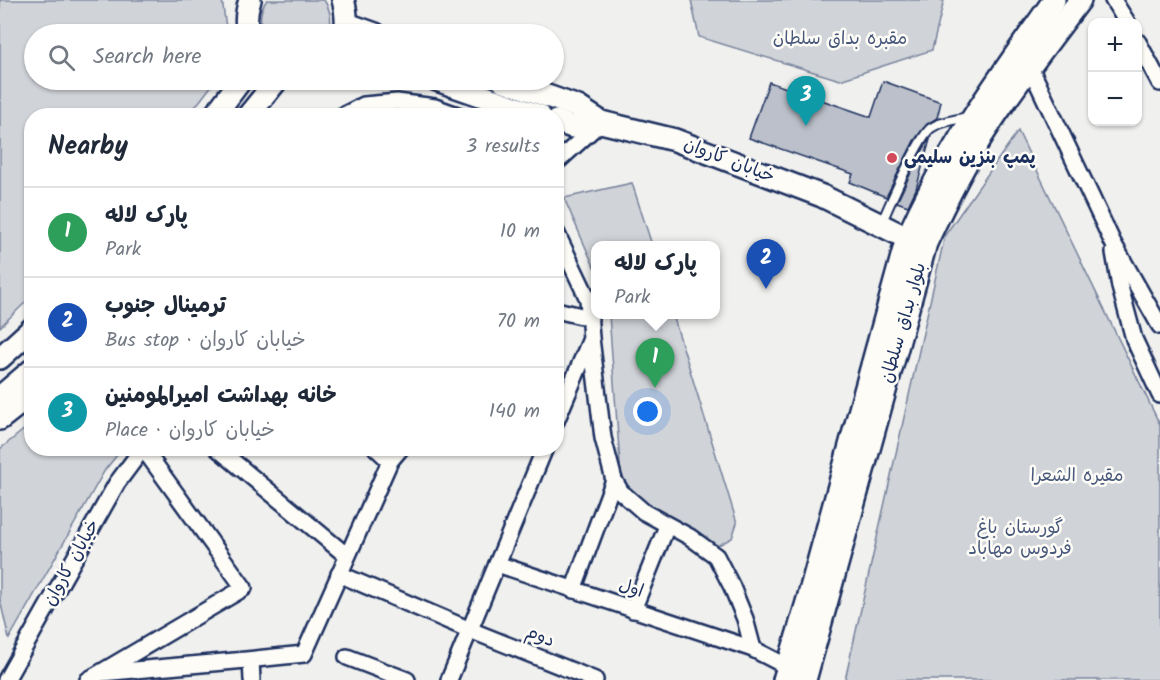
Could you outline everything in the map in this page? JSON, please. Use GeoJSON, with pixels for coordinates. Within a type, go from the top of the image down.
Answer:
{"type":"FeatureCollection","features":[{"type":"Feature","properties":{"kind":"main road"},"geometry":{"type":"LineString","coordinates":[[246,24],[246,11],[250,0]]}},
{"type":"Feature","properties":{"kind":"main road"},"geometry":{"type":"LineString","coordinates":[[343,0],[346,24]]}},
{"type":"Feature","properties":{"kind":"main road","name":"بلوار بداق سلطان"},"geometry":{"type":"LineString","coordinates":[[786,673],[907,238],[948,158],[974,116],[1054,0]]}},
{"type":"Feature","properties":{"kind":"main road","name":"بلوار بداق سلطان"},"geometry":{"type":"LineString","coordinates":[[805,680],[926,243],[969,158],[991,122],[1080,0]]}},
{"type":"Feature","properties":{"kind":"main road"},"geometry":{"type":"LineString","coordinates":[[220,108],[234,90]]}},
{"type":"Feature","properties":{"kind":"main road"},"geometry":{"type":"LineString","coordinates":[[254,108],[269,90]]}},
{"type":"Feature","properties":{"kind":"main road"},"geometry":{"type":"LineString","coordinates":[[466,90],[517,108]]}},
{"type":"Feature","properties":{"kind":"main road","name":"خیابان کاروان"},"geometry":{"type":"LineString","coordinates":[[520,90],[551,108]]}},
{"type":"Feature","properties":{"kind":"main road","name":"خیابان کاروان"},"geometry":{"type":"LineString","coordinates":[[569,118],[601,122],[675,140],[822,196],[907,238]]}},
{"type":"Feature","properties":{"kind":"main road"},"geometry":{"type":"LineString","coordinates":[[0,358],[24,336]]}},
{"type":"Feature","properties":{"kind":"main road"},"geometry":{"type":"LineString","coordinates":[[0,397],[24,377]]}},
{"type":"Feature","properties":{"kind":"main road"},"geometry":{"type":"LineString","coordinates":[[0,419],[24,400]]}},
{"type":"Feature","properties":{"kind":"street"},"geometry":{"type":"LineString","coordinates":[[1113,0],[1124,18]]}},
{"type":"Feature","properties":{"kind":"street"},"geometry":{"type":"LineString","coordinates":[[1142,51],[1160,83]]}},
{"type":"Feature","properties":{"kind":"street"},"geometry":{"type":"LineString","coordinates":[[1030,67],[1113,243],[1160,326]]}},
{"type":"Feature","properties":{"kind":"street"},"geometry":{"type":"LineString","coordinates":[[358,108],[364,105],[397,102],[438,108]]}},
{"type":"Feature","properties":{"kind":"street"},"geometry":{"type":"LineString","coordinates":[[564,156],[601,122]]}},
{"type":"Feature","properties":{"kind":"street"},"geometry":{"type":"LineString","coordinates":[[1113,243],[1120,287],[1134,339],[1160,395]]}},
{"type":"Feature","properties":{"kind":"street"},"geometry":{"type":"LineString","coordinates":[[564,249],[588,300],[603,438],[614,480],[621,492],[644,512],[690,537],[716,556],[737,598],[753,649]]}},
{"type":"Feature","properties":{"kind":"street"},"geometry":{"type":"LineString","coordinates":[[564,312],[590,318]]}},
{"type":"Feature","properties":{"kind":"street"},"geometry":{"type":"LineString","coordinates":[[564,403],[591,338]]}},
{"type":"Feature","properties":{"kind":"street","name":"خیابان کاروان"},"geometry":{"type":"LineString","coordinates":[[4,680],[117,483],[137,456]]}},
{"type":"Feature","properties":{"kind":"street"},"geometry":{"type":"LineString","coordinates":[[94,676],[244,588],[149,456]]}},
{"type":"Feature","properties":{"kind":"street"},"geometry":{"type":"LineString","coordinates":[[227,456],[347,556]]}},
{"type":"Feature","properties":{"kind":"street"},"geometry":{"type":"LineString","coordinates":[[385,456],[390,461]]}},
{"type":"Feature","properties":{"kind":"street"},"geometry":{"type":"LineString","coordinates":[[94,676],[304,654],[394,456]]}},
{"type":"Feature","properties":{"kind":"street"},"geometry":{"type":"LineString","coordinates":[[449,680],[542,456]]}},
{"type":"Feature","properties":{"kind":"street"},"geometry":{"type":"LineString","coordinates":[[573,590],[614,480]]}},
{"type":"Feature","properties":{"kind":"street"},"geometry":{"type":"LineString","coordinates":[[633,610],[667,526]]}},
{"type":"Feature","properties":{"kind":"street","name":"اول"},"geometry":{"type":"LineString","coordinates":[[497,564],[753,649],[786,673]]}},
{"type":"Feature","properties":{"kind":"street","name":"دوم"},"geometry":{"type":"LineString","coordinates":[[339,574],[595,680]]}},
{"type":"Feature","properties":{"kind":"street"},"geometry":{"type":"LineString","coordinates":[[346,657],[407,680]]}},
{"type":"Feature","properties":{"kind":"street"},"geometry":{"type":"LineString","coordinates":[[250,660],[252,680]]}},
{"type":"Feature","properties":{"kind":"street"},"geometry":{"type":"LineString","coordinates":[[0,666],[4,680]]}},
{"type":"Feature","properties":{"kind":"lane"},"geometry":{"type":"LineString","coordinates":[[881,224],[926,132],[940,124],[974,116]]}},
{"type":"Feature","properties":{"kind":"green space"},"geometry":{"type":"Polygon","coordinates":[[[0,0],[222,0],[226,24],[24,24],[24,90],[208,90],[194,108],[24,108],[24,304],[0,327],[0,0]]]}},
{"type":"Feature","properties":{"kind":"green space"},"geometry":{"type":"Polygon","coordinates":[[[267,0],[324,0],[328,8],[330,24],[261,24],[262,8],[267,0]]]}},
{"type":"Feature","properties":{"kind":"green space","name":"مقبره بداق سلطان"},"geometry":{"type":"Polygon","coordinates":[[[691,0],[944,0],[932,50],[840,80],[699,37],[691,0]]]}},
{"type":"Feature","properties":{"kind":"green space","name":"گورستان باغ فردوس مهاباد"},"geometry":{"type":"Polygon","coordinates":[[[1018,131],[1160,425],[1160,680],[845,680],[945,235],[1018,131]]]}},
{"type":"Feature","properties":{"kind":"green space"},"geometry":{"type":"Polygon","coordinates":[[[632,183],[651,241],[591,241],[591,260],[564,198],[632,183]]]}},
{"type":"Feature","properties":{"kind":"green space"},"geometry":{"type":"Polygon","coordinates":[[[609,319],[674,319],[737,523],[732,538],[717,546],[706,542],[633,495],[621,477],[609,319]]]}},
{"type":"Feature","properties":{"kind":"green space"},"geometry":{"type":"Polygon","coordinates":[[[24,430],[24,456],[116,456],[105,470],[9,639],[0,600],[0,449],[24,430]]]}},
{"type":"Feature","properties":{"kind":"building"},"geometry":{"type":"Polygon","coordinates":[[[883,81],[941,102],[937,118],[927,124],[914,141],[886,197],[850,182],[853,174],[749,138],[769,82],[871,117],[883,81]]]}},
{"type":"Feature","properties":{"kind":"building"},"geometry":{"type":"Polygon","coordinates":[[[931,136],[916,189],[908,206],[897,202],[917,160],[931,136]]]}},
{"type":"Feature","properties":{"kind":"place","name":"خانه بهداشت امیرالمومنین"},"geometry":{"type":"Point","coordinates":[806,126]}},
{"type":"Feature","properties":{"kind":"place","name":"پمپ بنزین سلیمی"},"geometry":{"type":"Point","coordinates":[892,158]}},
{"type":"Feature","properties":{"kind":"place","name":"ترمینال جنوب"},"geometry":{"type":"Point","coordinates":[766,289]}},
{"type":"Feature","properties":{"kind":"place","name":"پارک لاله"},"geometry":{"type":"Point","coordinates":[655,388]}},
{"type":"Feature","properties":{"kind":"park label","name":"مقیره الشعرا"},"geometry":{"type":"Point","coordinates":[1077,476]}}]}
